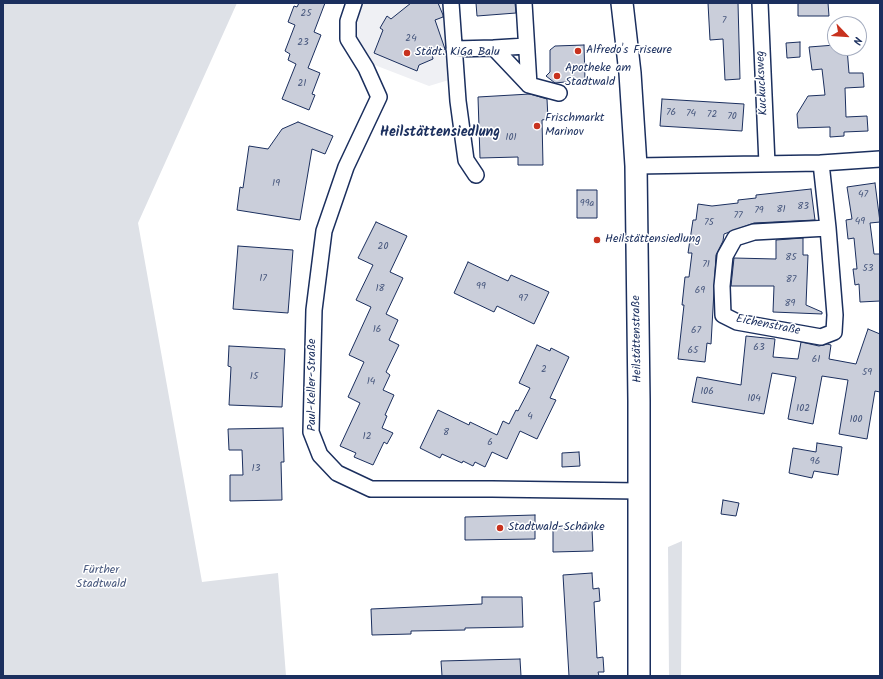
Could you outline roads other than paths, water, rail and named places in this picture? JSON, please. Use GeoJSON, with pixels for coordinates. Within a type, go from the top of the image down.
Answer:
{"type":"FeatureCollection","features":[{"type":"Feature","properties":{"kind":"street","name":"Paul-Keller-Straße"},"geometry":{"type":"LineString","coordinates":[[354,3],[348,21],[348,39],[366,68],[379,97],[346,167],[324,231],[314,310],[311,424],[311,432],[320,455],[337,474],[371,489],[639,491]]}},
{"type":"Feature","properties":{"kind":"street"},"geometry":{"type":"LineString","coordinates":[[451,3],[458,100],[466,160],[476,175]]}},
{"type":"Feature","properties":{"kind":"street"},"geometry":{"type":"LineString","coordinates":[[524,3],[529,85]]}},
{"type":"Feature","properties":{"kind":"street","name":"Heilstättenstraße"},"geometry":{"type":"LineString","coordinates":[[622,3],[630,73],[636,166],[639,676]]}},
{"type":"Feature","properties":{"kind":"street","name":"Kuckucksweg"},"geometry":{"type":"LineString","coordinates":[[760,3],[767,164]]}},
{"type":"Feature","properties":{"kind":"street"},"geometry":{"type":"LineString","coordinates":[[454,49],[526,46]]}},
{"type":"Feature","properties":{"kind":"street"},"geometry":{"type":"LineString","coordinates":[[494,48],[529,85],[559,93]]}},
{"type":"Feature","properties":{"kind":"street"},"geometry":{"type":"LineString","coordinates":[[636,166],[821,163],[880,158]]}},
{"type":"Feature","properties":{"kind":"street","name":"Eichenstraße"},"geometry":{"type":"LineString","coordinates":[[821,163],[828,228],[835,315],[834,332],[821,337],[737,322],[723,315],[722,286],[725,256],[735,238],[754,232],[828,228]]}},
{"type":"Feature","properties":{"kind":"place","name":"Alfredo's Friseure"},"geometry":{"type":"Point","coordinates":[578,51]}},
{"type":"Feature","properties":{"kind":"place","name":"Städt. KiGa Balu"},"geometry":{"type":"Point","coordinates":[407,53]}},
{"type":"Feature","properties":{"kind":"place","name":"Apotheke am Stadtwald"},"geometry":{"type":"Point","coordinates":[557,76]}},
{"type":"Feature","properties":{"kind":"place","name":"Frischmarkt Marinov"},"geometry":{"type":"Point","coordinates":[537,126]}},
{"type":"Feature","properties":{"kind":"place","name":"Heilstättensiedlung"},"geometry":{"type":"Point","coordinates":[597,240]}},
{"type":"Feature","properties":{"kind":"place","name":"Stadtwald-Schänke"},"geometry":{"type":"Point","coordinates":[500,528]}},
{"type":"Feature","properties":{"kind":"district","name":"Heilstättensiedlung"},"geometry":{"type":"Point","coordinates":[440,134]}},
{"type":"Feature","properties":{"kind":"park label","name":"Fürther Stadtwald"},"geometry":{"type":"Point","coordinates":[101,578]}}]}
